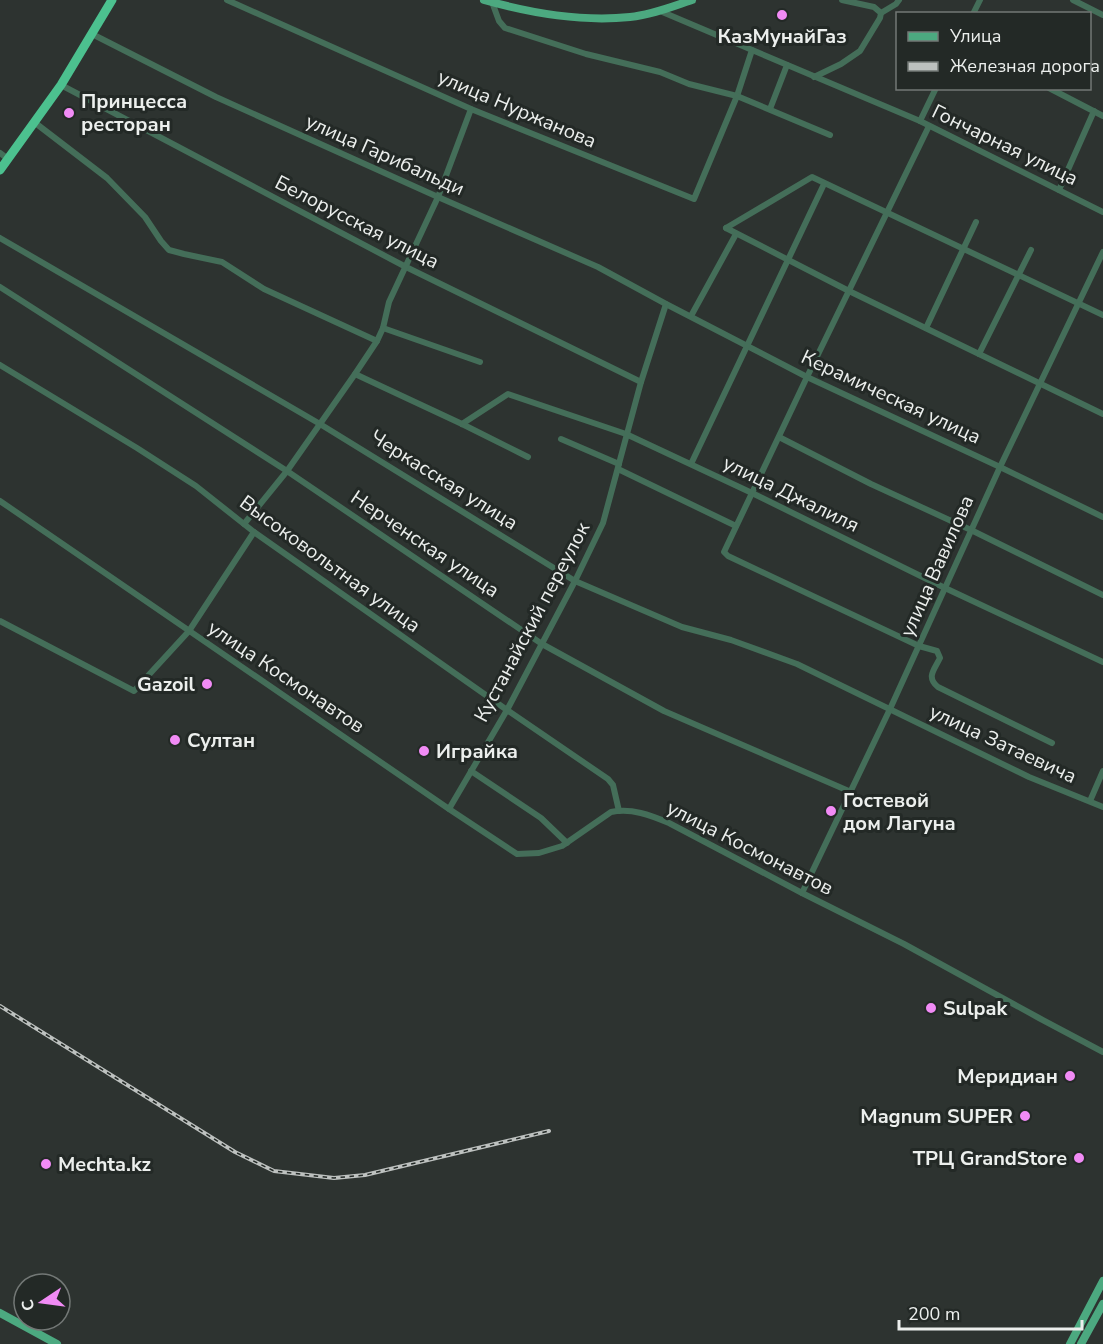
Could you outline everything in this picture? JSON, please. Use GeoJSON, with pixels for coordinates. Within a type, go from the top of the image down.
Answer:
{"type":"FeatureCollection","features":[{"type":"Feature","properties":{"kind":"highway"},"geometry":{"type":"LineString","coordinates":[[0,170],[4,156],[34,122],[61,85],[112,0]]}},
{"type":"Feature","properties":{"kind":"main road"},"geometry":{"type":"LineString","coordinates":[[488,1],[564,16],[599,18],[631,17],[660,11],[692,0]]}},
{"type":"Feature","properties":{"kind":"main road"},"geometry":{"type":"LineString","coordinates":[[1070,1344],[1100,1293],[1103,1281]]}},
{"type":"Feature","properties":{"kind":"main road"},"geometry":{"type":"LineString","coordinates":[[1081,1344],[1103,1305]]}},
{"type":"Feature","properties":{"kind":"main road"},"geometry":{"type":"LineString","coordinates":[[0,1313],[57,1344]]}},
{"type":"Feature","properties":{"kind":"street","name":"улица Нуржанова"},"geometry":{"type":"LineString","coordinates":[[227,0],[471,109],[694,199],[737,96],[752,50]]}},
{"type":"Feature","properties":{"kind":"street"},"geometry":{"type":"LineString","coordinates":[[842,0],[874,7],[881,13]]}},
{"type":"Feature","properties":{"kind":"street"},"geometry":{"type":"LineString","coordinates":[[814,76],[841,64],[860,51],[881,13],[899,0]]}},
{"type":"Feature","properties":{"kind":"street"},"geometry":{"type":"LineString","coordinates":[[1073,0],[1103,15]]}},
{"type":"Feature","properties":{"kind":"street"},"geometry":{"type":"LineString","coordinates":[[488,1],[505,28],[586,54],[660,72],[689,84],[737,96],[830,135]]}},
{"type":"Feature","properties":{"kind":"street","name":"Гончарная улица"},"geometry":{"type":"LineString","coordinates":[[660,11],[920,121],[1103,212]]}},
{"type":"Feature","properties":{"kind":"street","name":"улица Гарибальди"},"geometry":{"type":"LineString","coordinates":[[92,34],[216,97],[598,267],[666,304]]}},
{"type":"Feature","properties":{"kind":"street"},"geometry":{"type":"LineString","coordinates":[[770,109],[787,65]]}},
{"type":"Feature","properties":{"kind":"street","name":"Белорусская улица"},"geometry":{"type":"LineString","coordinates":[[61,85],[406,267],[641,382]]}},
{"type":"Feature","properties":{"kind":"street"},"geometry":{"type":"LineString","coordinates":[[920,121],[935,90]]}},
{"type":"Feature","properties":{"kind":"street"},"geometry":{"type":"LineString","coordinates":[[1053,90],[1103,116]]}},
{"type":"Feature","properties":{"kind":"street"},"geometry":{"type":"LineString","coordinates":[[244,524],[287,471],[377,341],[383,328],[389,302],[438,197],[471,109]]}},
{"type":"Feature","properties":{"kind":"street"},"geometry":{"type":"LineString","coordinates":[[1059,190],[1094,111]]}},
{"type":"Feature","properties":{"kind":"street"},"geometry":{"type":"LineString","coordinates":[[34,122],[107,178],[145,217],[169,250],[222,262],[264,289],[377,341]]}},
{"type":"Feature","properties":{"kind":"street"},"geometry":{"type":"LineString","coordinates":[[929,126],[807,377],[725,553],[919,646],[938,651],[940,658],[932,674],[933,683],[1052,743]]}},
{"type":"Feature","properties":{"kind":"street"},"geometry":{"type":"LineString","coordinates":[[1103,315],[812,177],[726,228],[849,291],[1103,414]]}},
{"type":"Feature","properties":{"kind":"street"},"geometry":{"type":"LineString","coordinates":[[691,464],[824,184]]}},
{"type":"Feature","properties":{"kind":"street"},"geometry":{"type":"LineString","coordinates":[[926,328],[976,222]]}},
{"type":"Feature","properties":{"kind":"street"},"geometry":{"type":"LineString","coordinates":[[691,316],[736,234]]}},
{"type":"Feature","properties":{"kind":"street","name":"Черкасская улица"},"geometry":{"type":"LineString","coordinates":[[0,238],[320,424],[575,581],[682,627],[731,640],[797,664],[890,709]]}},
{"type":"Feature","properties":{"kind":"street"},"geometry":{"type":"LineString","coordinates":[[979,354],[1031,250]]}},
{"type":"Feature","properties":{"kind":"street","name":"улица Вавилова"},"geometry":{"type":"LineString","coordinates":[[802,893],[890,709],[1000,467],[1103,252]]}},
{"type":"Feature","properties":{"kind":"street","name":"Нерченская улица"},"geometry":{"type":"LineString","coordinates":[[0,287],[287,471],[542,644],[664,711],[851,792]]}},
{"type":"Feature","properties":{"kind":"street","name":"Керамическая улица"},"geometry":{"type":"LineString","coordinates":[[666,304],[807,377],[1103,517]]}},
{"type":"Feature","properties":{"kind":"street","name":"Кустанайский переулок"},"geometry":{"type":"LineString","coordinates":[[449,809],[507,710],[603,523],[641,382],[666,304]]}},
{"type":"Feature","properties":{"kind":"street"},"geometry":{"type":"LineString","coordinates":[[383,328],[480,362]]}},
{"type":"Feature","properties":{"kind":"street","name":"Высоковольтная улица"},"geometry":{"type":"LineString","coordinates":[[0,365],[138,448],[196,486],[254,532],[608,779],[613,785],[619,811]]}},
{"type":"Feature","properties":{"kind":"street"},"geometry":{"type":"LineString","coordinates":[[356,374],[528,457]]}},
{"type":"Feature","properties":{"kind":"street","name":"улица Джалиля"},"geometry":{"type":"LineString","coordinates":[[462,424],[507,394],[627,434],[1103,662]]}},
{"type":"Feature","properties":{"kind":"street"},"geometry":{"type":"LineString","coordinates":[[779,437],[871,484],[1103,595]]}},
{"type":"Feature","properties":{"kind":"street"},"geometry":{"type":"LineString","coordinates":[[561,439],[736,526]]}},
{"type":"Feature","properties":{"kind":"street","name":"улица Космонавтов"},"geometry":{"type":"LineString","coordinates":[[0,501],[517,854],[539,853],[562,846],[611,812],[646,813],[904,944],[1103,1052]]}},
{"type":"Feature","properties":{"kind":"street"},"geometry":{"type":"LineString","coordinates":[[0,621],[134,692],[189,631],[254,532]]}},
{"type":"Feature","properties":{"kind":"street","name":"улица Затаевича"},"geometry":{"type":"LineString","coordinates":[[890,709],[1029,777],[1103,807]]}},
{"type":"Feature","properties":{"kind":"street"},"geometry":{"type":"LineString","coordinates":[[471,771],[541,818],[567,843]]}},
{"type":"Feature","properties":{"kind":"street"},"geometry":{"type":"LineString","coordinates":[[1090,801],[1103,771]]}},
{"type":"Feature","properties":{"kind":"railway"},"geometry":{"type":"LineString","coordinates":[[0,1006],[235,1152],[274,1171],[334,1178],[365,1175],[549,1131]]}},
{"type":"Feature","properties":{"kind":"place","name":"КазМунайГаз"},"geometry":{"type":"Point","coordinates":[782,15]}},
{"type":"Feature","properties":{"kind":"place","name":"Принцесса ресторан"},"geometry":{"type":"Point","coordinates":[69,113]}},
{"type":"Feature","properties":{"kind":"place","name":"Gazoil"},"geometry":{"type":"Point","coordinates":[207,684]}},
{"type":"Feature","properties":{"kind":"place","name":"Султан"},"geometry":{"type":"Point","coordinates":[175,740]}},
{"type":"Feature","properties":{"kind":"place","name":"Играйка"},"geometry":{"type":"Point","coordinates":[424,751]}},
{"type":"Feature","properties":{"kind":"place","name":"Гостевой дом Лагуна"},"geometry":{"type":"Point","coordinates":[831,811]}},
{"type":"Feature","properties":{"kind":"place","name":"Sulpak"},"geometry":{"type":"Point","coordinates":[931,1008]}},
{"type":"Feature","properties":{"kind":"place","name":"Меридиан"},"geometry":{"type":"Point","coordinates":[1070,1076]}},
{"type":"Feature","properties":{"kind":"place","name":"Magnum SUPER"},"geometry":{"type":"Point","coordinates":[1025,1116]}},
{"type":"Feature","properties":{"kind":"place","name":"ТРЦ GrandStore"},"geometry":{"type":"Point","coordinates":[1079,1158]}},
{"type":"Feature","properties":{"kind":"place","name":"Mechta.kz"},"geometry":{"type":"Point","coordinates":[46,1164]}}]}
